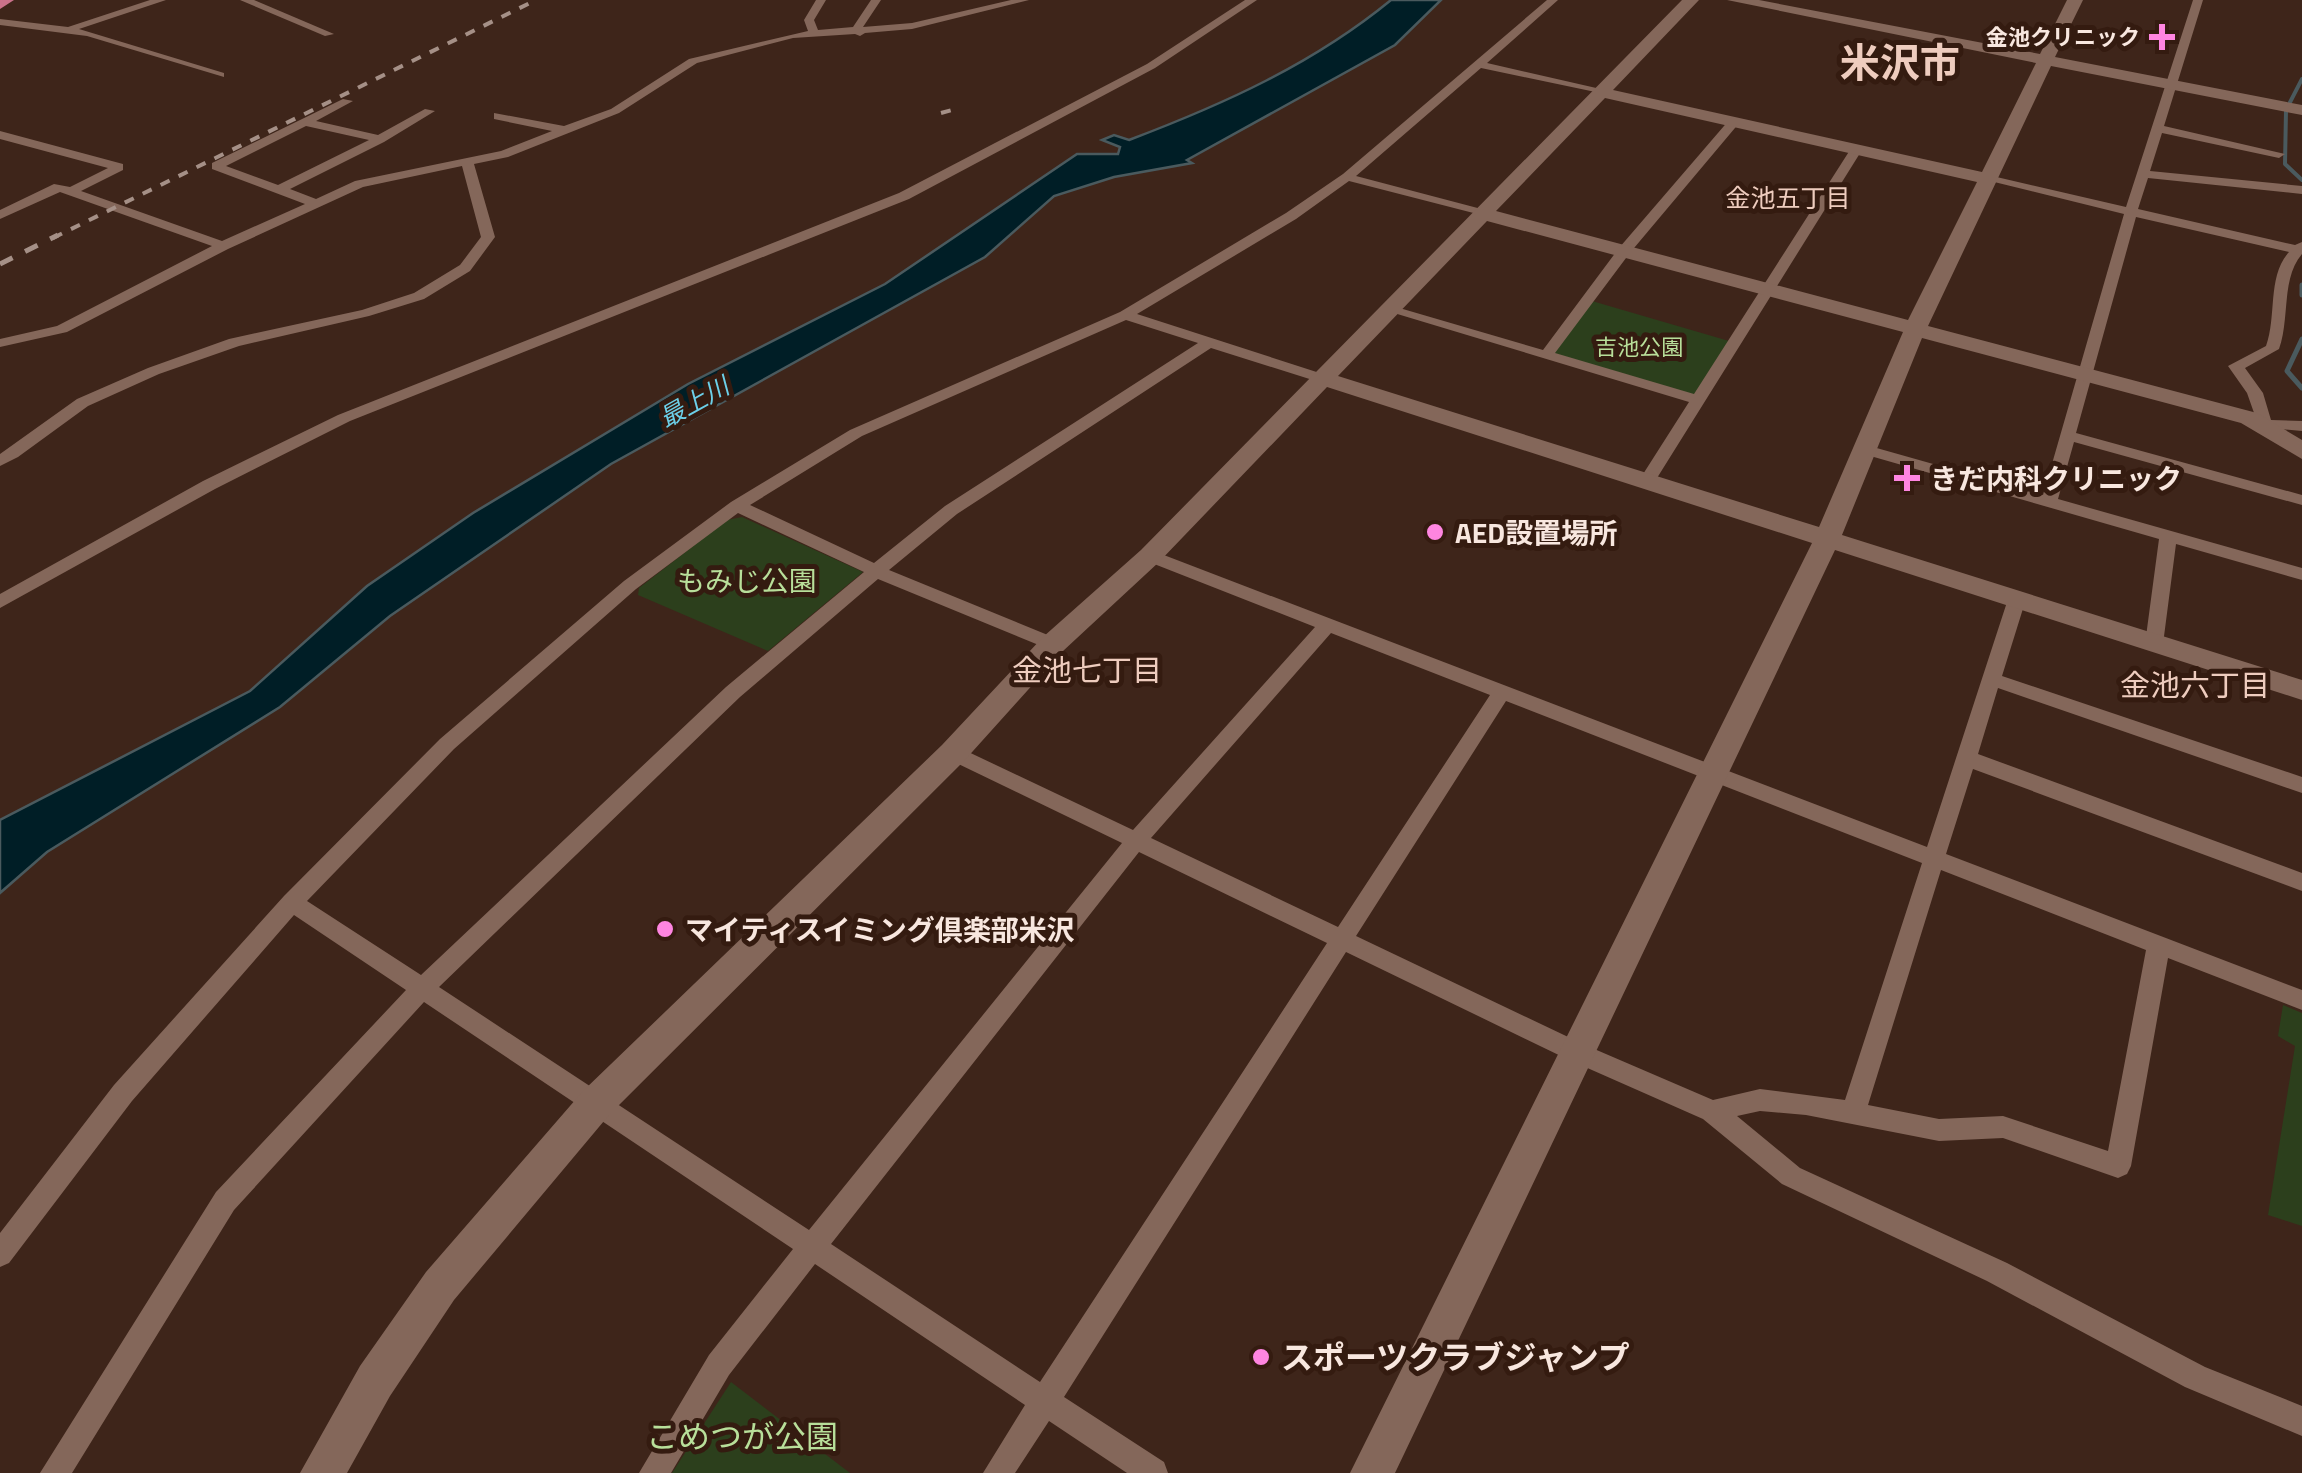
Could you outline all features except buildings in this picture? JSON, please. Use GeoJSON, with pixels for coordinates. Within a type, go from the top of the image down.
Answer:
{"type":"FeatureCollection","features":[{"type":"Feature","properties":{"kind":"street"},"geometry":{"type":"LineString","coordinates":[[66,28],[161,0]]}},
{"type":"Feature","properties":{"kind":"street"},"geometry":{"type":"LineString","coordinates":[[245,0],[329,34]]}},
{"type":"Feature","properties":{"kind":"street"},"geometry":{"type":"LineString","coordinates":[[814,33],[809,20],[821,0]]}},
{"type":"Feature","properties":{"kind":"street"},"geometry":{"type":"LineString","coordinates":[[860,33],[857,25],[876,0]]}},
{"type":"Feature","properties":{"kind":"street"},"geometry":{"type":"LineString","coordinates":[[0,343],[62,329],[223,246],[360,184],[504,154],[616,111],[693,61],[754,43],[814,33],[860,33],[912,26],[1024,0]]}},
{"type":"Feature","properties":{"kind":"street"},"geometry":{"type":"LineString","coordinates":[[0,602],[209,485],[344,418],[904,196],[1134,76],[1252,0]]}},
{"type":"Feature","properties":{"kind":"street"},"geometry":{"type":"LineString","coordinates":[[0,1254],[123,1093],[292,902],[448,744],[630,585],[738,506],[856,433],[1125,315],[1185,282],[1347,177],[1553,0]]}},
{"type":"Feature","properties":{"kind":"street"},"geometry":{"type":"LineString","coordinates":[[322,1473],[375,1381],[440,1286],[596,1104],[953,753],[1053,644],[1150,556],[1690,0]]}},
{"type":"Feature","properties":{"kind":"street"},"geometry":{"type":"LineString","coordinates":[[1735,0],[2170,84],[2301,105]]}},
{"type":"Feature","properties":{"kind":"street"},"geometry":{"type":"LineString","coordinates":[[1372,1473],[1827,540],[1916,329],[2075,0]]}},
{"type":"Feature","properties":{"kind":"street"},"geometry":{"type":"LineString","coordinates":[[2049,502],[2131,212],[2198,0]]}},
{"type":"Feature","properties":{"kind":"street"},"geometry":{"type":"LineString","coordinates":[[0,22],[66,28],[220,75]]}},
{"type":"Feature","properties":{"kind":"street"},"geometry":{"type":"LineString","coordinates":[[1478,64],[2300,248],[2285,265],[2279,330],[2272,349],[2236,366],[2255,394],[2265,424],[2302,452]]}},
{"type":"Feature","properties":{"kind":"street"},"geometry":{"type":"LineString","coordinates":[[315,202],[216,166],[347,101]]}},
{"type":"Feature","properties":{"kind":"street"},"geometry":{"type":"LineString","coordinates":[[280,189],[429,111]]}},
{"type":"Feature","properties":{"kind":"street"},"geometry":{"type":"LineString","coordinates":[[498,116],[566,130]]}},
{"type":"Feature","properties":{"kind":"street"},"geometry":{"type":"LineString","coordinates":[[306,122],[380,139]]}},
{"type":"Feature","properties":{"kind":"street"},"geometry":{"type":"LineString","coordinates":[[1548,354],[1624,251],[1734,122]]}},
{"type":"Feature","properties":{"kind":"street"},"geometry":{"type":"LineString","coordinates":[[2157,128],[2279,154]]}},
{"type":"Feature","properties":{"kind":"street"},"geometry":{"type":"LineString","coordinates":[[0,135],[119,168],[73,190]]}},
{"type":"Feature","properties":{"kind":"street"},"geometry":{"type":"LineString","coordinates":[[1646,482],[1856,150]]}},
{"type":"Feature","properties":{"kind":"street"},"geometry":{"type":"LineString","coordinates":[[0,461],[53,420],[122,385],[251,338],[420,295],[449,280],[468,266],[488,237],[467,162]]}},
{"type":"Feature","properties":{"kind":"street"},"geometry":{"type":"LineString","coordinates":[[2143,174],[2302,190]]}},
{"type":"Feature","properties":{"kind":"street"},"geometry":{"type":"LineString","coordinates":[[1347,177],[2265,424],[2302,426]]}},
{"type":"Feature","properties":{"kind":"street"},"geometry":{"type":"LineString","coordinates":[[0,214],[59,187],[223,246]]}},
{"type":"Feature","properties":{"kind":"street"},"geometry":{"type":"LineString","coordinates":[[1392,310],[1698,400]]}},
{"type":"Feature","properties":{"kind":"street"},"geometry":{"type":"LineString","coordinates":[[1125,315],[2302,690]]}},
{"type":"Feature","properties":{"kind":"street"},"geometry":{"type":"LineString","coordinates":[[55,1473],[224,1201],[424,988],[732,692],[876,571],[951,510],[1210,342]]}},
{"type":"Feature","properties":{"kind":"street"},"geometry":{"type":"LineString","coordinates":[[2069,436],[2302,500]]}},
{"type":"Feature","properties":{"kind":"street"},"geometry":{"type":"LineString","coordinates":[[1866,450],[2302,574]]}},
{"type":"Feature","properties":{"kind":"street"},"geometry":{"type":"LineString","coordinates":[[738,506],[876,571],[1053,644]]}},
{"type":"Feature","properties":{"kind":"street"},"geometry":{"type":"LineString","coordinates":[[2154,644],[2168,536]]}},
{"type":"Feature","properties":{"kind":"street"},"geometry":{"type":"LineString","coordinates":[[1150,556],[2302,1000]]}},
{"type":"Feature","properties":{"kind":"street"},"geometry":{"type":"LineString","coordinates":[[1853,1113],[2016,599]]}},
{"type":"Feature","properties":{"kind":"street"},"geometry":{"type":"LineString","coordinates":[[654,1473],[719,1365],[812,1247],[1136,841],[1326,626]]}},
{"type":"Feature","properties":{"kind":"street"},"geometry":{"type":"LineString","coordinates":[[1991,679],[2302,785]]}},
{"type":"Feature","properties":{"kind":"street"},"geometry":{"type":"LineString","coordinates":[[998,1473],[1501,693]]}},
{"type":"Feature","properties":{"kind":"street"},"geometry":{"type":"LineString","coordinates":[[953,753],[1576,1052],[1712,1111],[1791,1176],[1996,1272],[2195,1377],[2302,1421]]}},
{"type":"Feature","properties":{"kind":"street"},"geometry":{"type":"LineString","coordinates":[[1966,758],[2302,882]]}},
{"type":"Feature","properties":{"kind":"street"},"geometry":{"type":"LineString","coordinates":[[292,902],[1153,1473]]}},
{"type":"Feature","properties":{"kind":"street"},"geometry":{"type":"LineString","coordinates":[[1712,1111],[1760,1100],[1939,1130],[2003,1127],[2118,1166],[2159,943]]}},
{"type":"Feature","properties":{"kind":"green space","name":"吉池公園"},"geometry":{"type":"Polygon","coordinates":[[[1592,301],[1729,341],[1694,395],[1553,353],[1592,301]]]}},
{"type":"Feature","properties":{"kind":"green space","name":"もみじ公園"},"geometry":{"type":"Polygon","coordinates":[[[742,517],[863,572],[768,651],[638,595],[639,588],[727,520],[742,517]]]}},
{"type":"Feature","properties":{"kind":"green space"},"geometry":{"type":"Polygon","coordinates":[[[2283,1005],[2302,1013],[2302,1226],[2268,1215],[2295,1046],[2278,1036],[2283,1005]]]}},
{"type":"Feature","properties":{"kind":"green space","name":"こめつが公園"},"geometry":{"type":"Polygon","coordinates":[[[731,1382],[850,1473],[672,1473],[731,1382]]]}},
{"type":"Feature","properties":{"kind":"water","name":"最上川"},"geometry":{"type":"Polygon","coordinates":[[[1391,0],[1441,0],[1395,45],[1187,160],[1192,163],[1114,177],[1054,196],[985,257],[611,464],[390,616],[280,707],[47,852],[0,893],[0,820],[250,691],[367,586],[473,513],[688,384],[885,284],[1077,154],[1118,154],[1120,147],[1102,140],[1114,135],[1129,140],[1233,97],[1331,44],[1391,0]]]}},
{"type":"Feature","properties":{"kind":"waterway"},"geometry":{"type":"LineString","coordinates":[[2302,79],[2286,110],[2285,164],[2302,180]]}},
{"type":"Feature","properties":{"kind":"waterway"},"geometry":{"type":"LineString","coordinates":[[2302,285],[2302,295]]}},
{"type":"Feature","properties":{"kind":"waterway"},"geometry":{"type":"LineString","coordinates":[[2302,339],[2287,371],[2302,388]]}},
{"type":"Feature","properties":{"kind":"railway"},"geometry":{"type":"LineString","coordinates":[[53,238],[536,0]]}},
{"type":"Feature","properties":{"kind":"railway"},"geometry":{"type":"LineString","coordinates":[[941,113],[956,109]]}},
{"type":"Feature","properties":{"kind":"railway"},"geometry":{"type":"LineString","coordinates":[[0,264],[58,235]]}},
{"type":"Feature","properties":{"kind":"place","name":"金池クリニック"},"geometry":{"type":"Point","coordinates":[2162,37]}},
{"type":"Feature","properties":{"kind":"place","name":"きだ内科クリニック"},"geometry":{"type":"Point","coordinates":[1907,478]}},
{"type":"Feature","properties":{"kind":"place","name":"AED設置場所"},"geometry":{"type":"Point","coordinates":[1435,532]}},
{"type":"Feature","properties":{"kind":"place","name":"マイティスイミング倶楽部米沢"},"geometry":{"type":"Point","coordinates":[665,929]}},
{"type":"Feature","properties":{"kind":"place","name":"スポーツクラブジャンプ"},"geometry":{"type":"Point","coordinates":[1261,1357]}},
{"type":"Feature","properties":{"kind":"district","name":"米沢市"},"geometry":{"type":"Point","coordinates":[1900,62]}},
{"type":"Feature","properties":{"kind":"district","name":"金池五丁目"},"geometry":{"type":"Point","coordinates":[1788,198]}},
{"type":"Feature","properties":{"kind":"district","name":"金池七丁目"},"geometry":{"type":"Point","coordinates":[1087,670]}},
{"type":"Feature","properties":{"kind":"district","name":"金池六丁目"},"geometry":{"type":"Point","coordinates":[2195,685]}}]}
